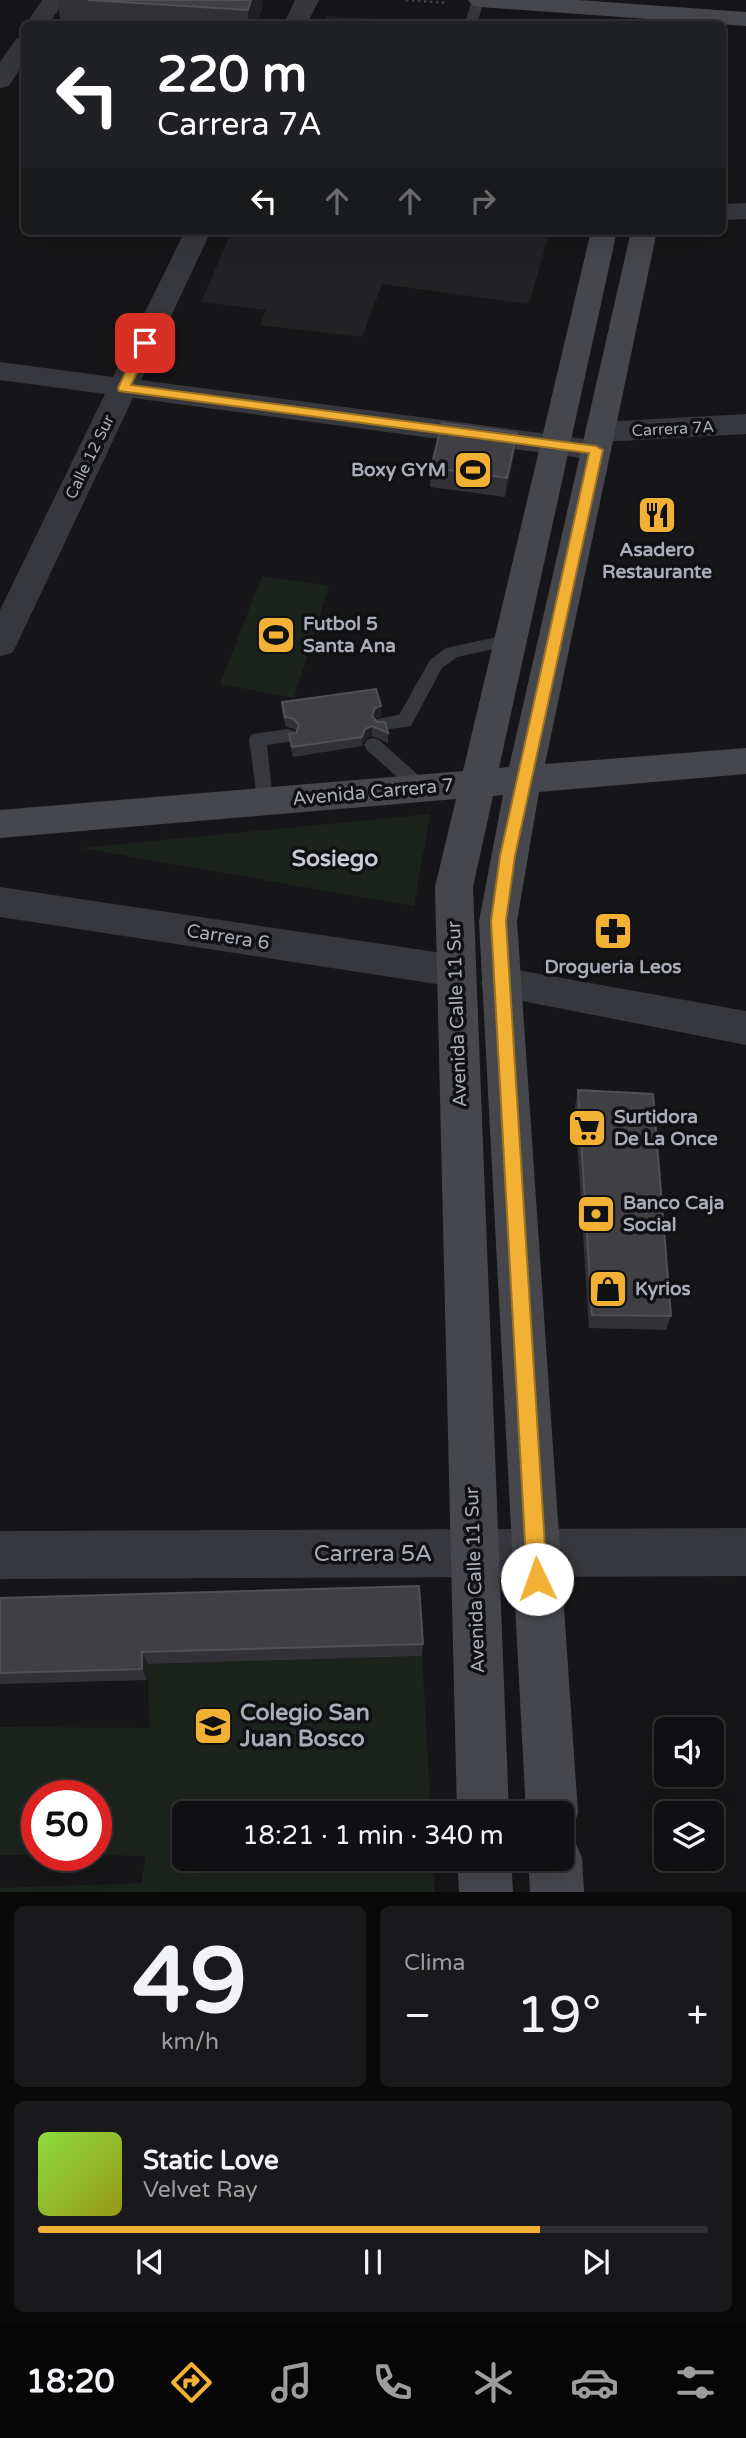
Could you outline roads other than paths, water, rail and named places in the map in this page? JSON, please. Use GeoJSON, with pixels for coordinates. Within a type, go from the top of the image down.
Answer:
{"type":"FeatureCollection","features":[{"type":"Feature","properties":{"kind":"main road"},"geometry":{"type":"LineString","coordinates":[[479,0],[746,19]]}},
{"type":"Feature","properties":{"kind":"main road","name":"Avenida Calle 11 Sur"},"geometry":{"type":"LineString","coordinates":[[483,1801],[454,887],[603,235]]}},
{"type":"Feature","properties":{"kind":"main road"},"geometry":{"type":"LineString","coordinates":[[551,1801],[498,933],[500,897],[643,235]]}},
{"type":"Feature","properties":{"kind":"main road","name":"Avenida Carrera 7"},"geometry":{"type":"LineString","coordinates":[[0,824],[746,761]]}},
{"type":"Feature","properties":{"kind":"main road"},"geometry":{"type":"LineString","coordinates":[[485,1871],[486,1892]]}},
{"type":"Feature","properties":{"kind":"main road"},"geometry":{"type":"LineString","coordinates":[[556,1871],[557,1892]]}},
{"type":"Feature","properties":{"kind":"street"},"geometry":{"type":"LineString","coordinates":[[39,21],[54,0]]}},
{"type":"Feature","properties":{"kind":"street"},"geometry":{"type":"LineString","coordinates":[[297,21],[307,0]]}},
{"type":"Feature","properties":{"kind":"street"},"geometry":{"type":"LineString","coordinates":[[0,81],[21,49]]}},
{"type":"Feature","properties":{"kind":"street"},"geometry":{"type":"LineString","coordinates":[[726,212],[746,211]]}},
{"type":"Feature","properties":{"kind":"street","name":"Calle 12 Sur"},"geometry":{"type":"LineString","coordinates":[[0,644],[196,235]]}},
{"type":"Feature","properties":{"kind":"street","name":"Carrera 7A"},"geometry":{"type":"LineString","coordinates":[[0,371],[555,446],[746,424]]}},
{"type":"Feature","properties":{"kind":"street","name":"Carrera 6"},"geometry":{"type":"LineString","coordinates":[[0,902],[456,971]]}},
{"type":"Feature","properties":{"kind":"street"},"geometry":{"type":"LineString","coordinates":[[501,984],[746,1028]]}},
{"type":"Feature","properties":{"kind":"street","name":"Carrera 5A"},"geometry":{"type":"LineString","coordinates":[[0,1555],[746,1552]]}},
{"type":"Feature","properties":{"kind":"lane"},"geometry":{"type":"LineString","coordinates":[[472,21],[479,0]]}},
{"type":"Feature","properties":{"kind":"lane"},"geometry":{"type":"LineString","coordinates":[[383,724],[405,721],[436,664],[452,652],[511,640]]}},
{"type":"Feature","properties":{"kind":"lane"},"geometry":{"type":"LineString","coordinates":[[264,802],[258,739],[288,736]]}},
{"type":"Feature","properties":{"kind":"lane"},"geometry":{"type":"LineString","coordinates":[[373,745],[421,789]]}},
{"type":"Feature","properties":{"kind":"place","name":"Boxy GYM"},"geometry":{"type":"Point","coordinates":[473,470]}},
{"type":"Feature","properties":{"kind":"place","name":"Asadero Restaurante"},"geometry":{"type":"Point","coordinates":[657,515]}},
{"type":"Feature","properties":{"kind":"place","name":"Futbol 5 Santa Ana"},"geometry":{"type":"Point","coordinates":[276,635]}},
{"type":"Feature","properties":{"kind":"place","name":"Drogueria Leos"},"geometry":{"type":"Point","coordinates":[613,931]}},
{"type":"Feature","properties":{"kind":"place","name":"Surtidora De La Once"},"geometry":{"type":"Point","coordinates":[587,1128]}},
{"type":"Feature","properties":{"kind":"place","name":"Banco Caja Social"},"geometry":{"type":"Point","coordinates":[596,1214]}},
{"type":"Feature","properties":{"kind":"place","name":"Kyrios"},"geometry":{"type":"Point","coordinates":[608,1289]}},
{"type":"Feature","properties":{"kind":"place","name":"Colegio San Juan Bosco"},"geometry":{"type":"Point","coordinates":[213,1726]}},
{"type":"Feature","properties":{"kind":"district","name":"Sosiego"},"geometry":{"type":"Point","coordinates":[335,859]}}]}
